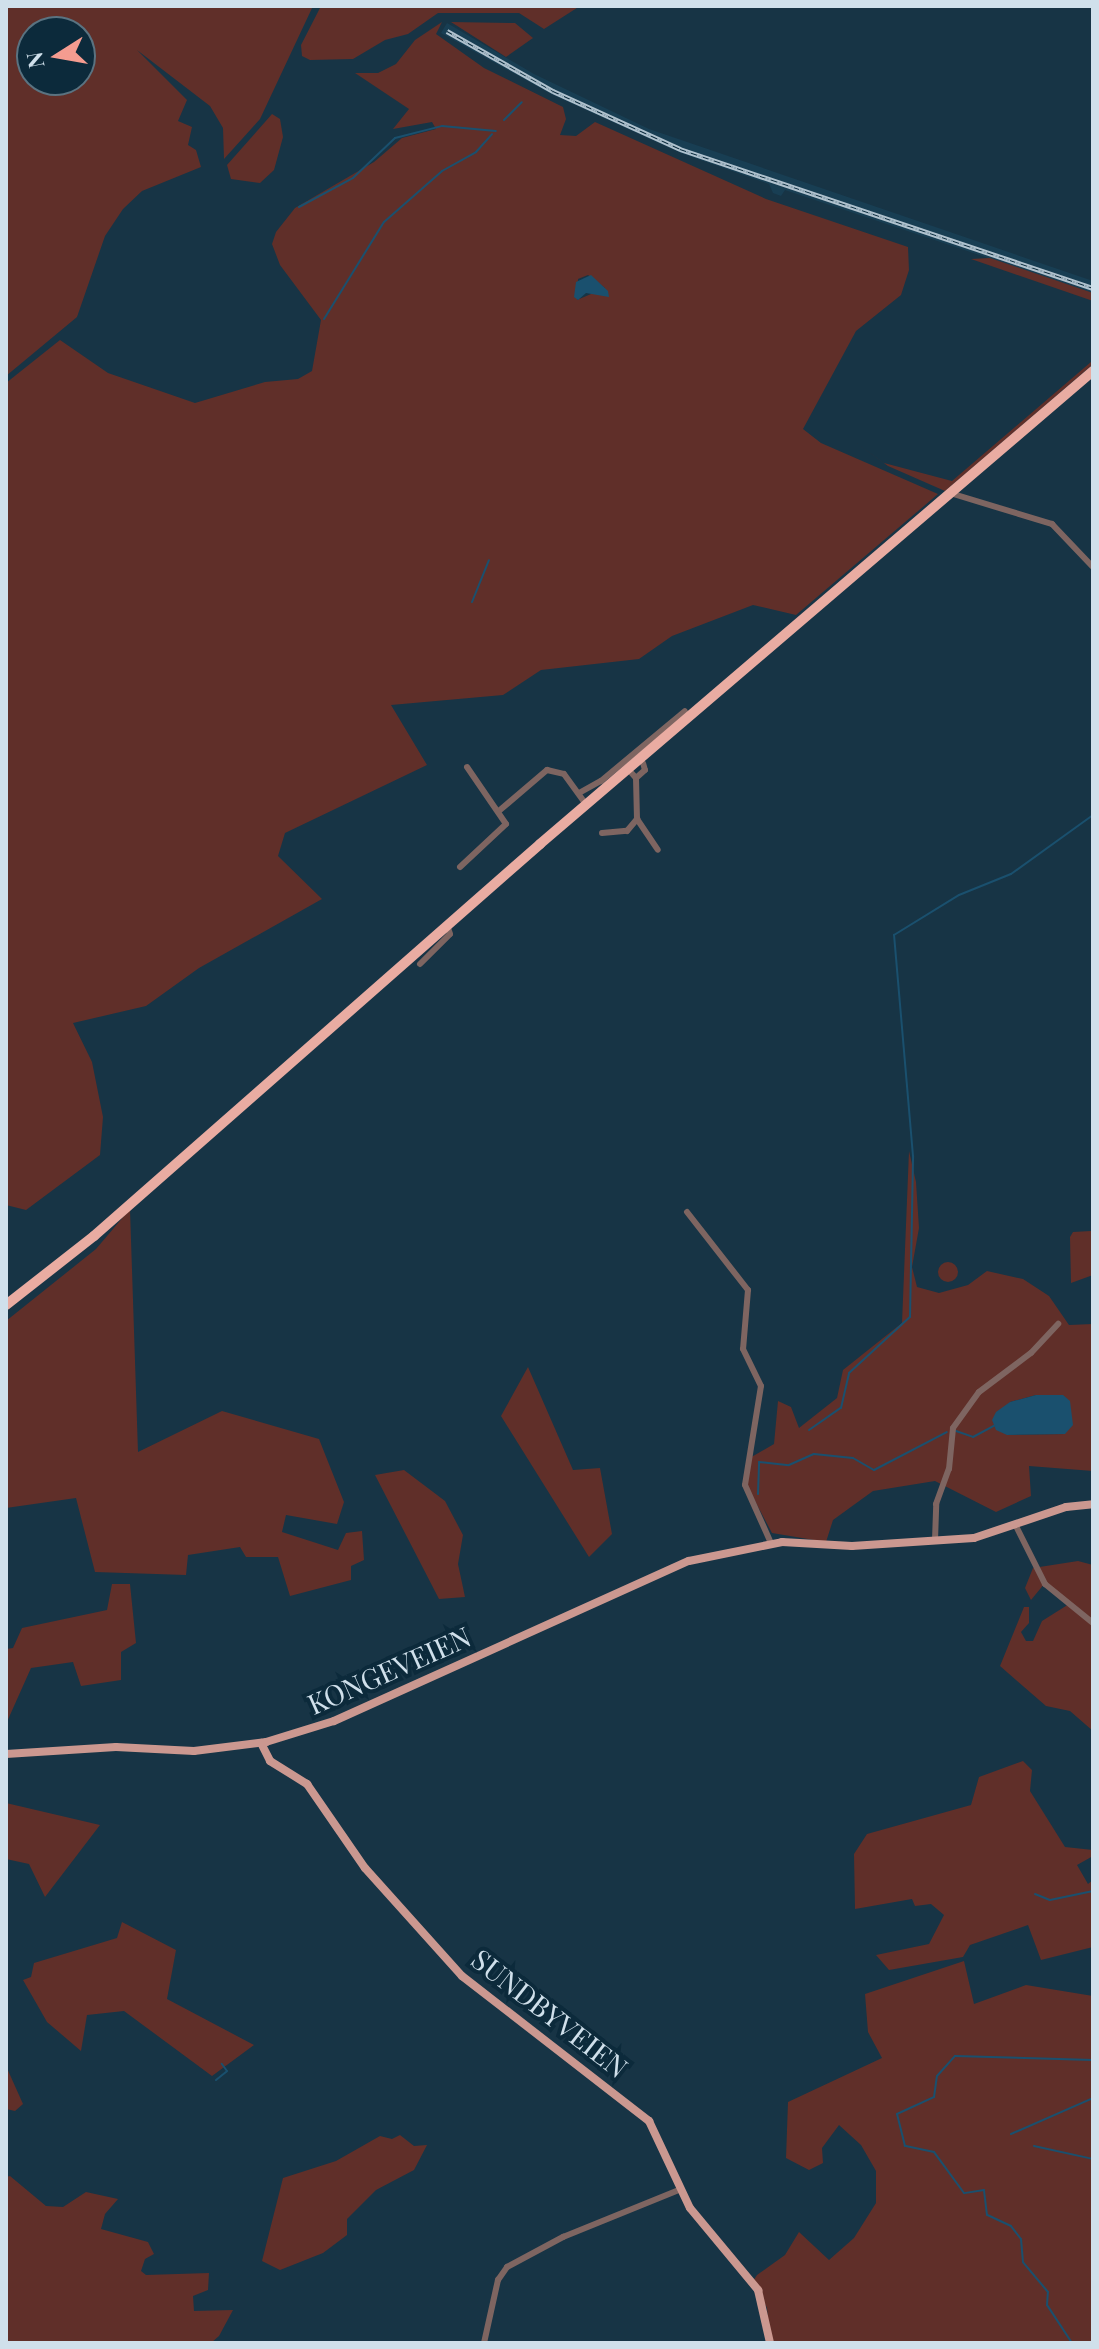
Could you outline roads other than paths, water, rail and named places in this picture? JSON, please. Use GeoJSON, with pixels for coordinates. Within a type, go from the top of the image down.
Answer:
{"type":"FeatureCollection","features":[{"type":"Feature","properties":{"kind":"highway"},"geometry":{"type":"LineString","coordinates":[[6,1305],[94,1236],[417,960],[447,925],[627,768],[1093,371]]}},
{"type":"Feature","properties":{"kind":"main road","name":"KONGEVEIEN"},"geometry":{"type":"LineString","coordinates":[[6,1754],[116,1747],[194,1751],[261,1743],[334,1721],[672,1566],[771,1543],[852,1546],[982,1537],[1066,1507],[1093,1504]]}},
{"type":"Feature","properties":{"kind":"main road","name":"SUNDBYVEIEN"},"geometry":{"type":"LineString","coordinates":[[261,1743],[270,1761],[307,1784],[348,1847],[462,1976],[644,2116],[661,2140],[681,2189],[698,2220],[755,2285],[768,2314],[770,2343]]}},
{"type":"Feature","properties":{"kind":"street"},"geometry":{"type":"LineString","coordinates":[[950,493],[1052,524],[1093,567]]}},
{"type":"Feature","properties":{"kind":"street"},"geometry":{"type":"LineString","coordinates":[[579,793],[601,781],[685,711]]}},
{"type":"Feature","properties":{"kind":"street"},"geometry":{"type":"LineString","coordinates":[[636,778],[645,770],[643,763]]}},
{"type":"Feature","properties":{"kind":"street"},"geometry":{"type":"LineString","coordinates":[[460,867],[505,826],[500,810],[467,767]]}},
{"type":"Feature","properties":{"kind":"street"},"geometry":{"type":"LineString","coordinates":[[627,768],[636,778],[637,819],[658,850]]}},
{"type":"Feature","properties":{"kind":"street"},"geometry":{"type":"LineString","coordinates":[[500,810],[547,770],[564,774],[586,804]]}},
{"type":"Feature","properties":{"kind":"street"},"geometry":{"type":"LineString","coordinates":[[602,833],[627,831],[637,819]]}},
{"type":"Feature","properties":{"kind":"street"},"geometry":{"type":"LineString","coordinates":[[417,960],[425,972]]}},
{"type":"Feature","properties":{"kind":"street"},"geometry":{"type":"LineString","coordinates":[[687,1212],[745,1285],[743,1349],[761,1386],[745,1485],[771,1543]]}},
{"type":"Feature","properties":{"kind":"street"},"geometry":{"type":"LineString","coordinates":[[935,1540],[936,1504],[949,1469],[955,1424],[979,1392],[1031,1353],[1058,1324]]}},
{"type":"Feature","properties":{"kind":"street"},"geometry":{"type":"LineString","coordinates":[[1016,1526],[1045,1584],[1093,1623]]}},
{"type":"Feature","properties":{"kind":"street"},"geometry":{"type":"LineString","coordinates":[[484,2343],[498,2280],[507,2267],[563,2237],[681,2189]]}},
{"type":"Feature","properties":{"kind":"waterway"},"geometry":{"type":"LineString","coordinates":[[504,120],[522,102]]}},
{"type":"Feature","properties":{"kind":"waterway"},"geometry":{"type":"LineString","coordinates":[[299,207],[353,178],[395,138],[442,126],[496,131]]}},
{"type":"Feature","properties":{"kind":"waterway"},"geometry":{"type":"LineString","coordinates":[[324,319],[384,222],[442,171],[476,152],[492,134]]}},
{"type":"Feature","properties":{"kind":"waterway"},"geometry":{"type":"LineString","coordinates":[[472,602],[489,560]]}},
{"type":"Feature","properties":{"kind":"waterway"},"geometry":{"type":"LineString","coordinates":[[809,1430],[841,1408],[849,1373],[910,1317],[913,1156],[894,935],[959,895],[1011,874],[1093,815]]}},
{"type":"Feature","properties":{"kind":"waterway"},"geometry":{"type":"LineString","coordinates":[[956,1431],[973,1437],[994,1426]]}},
{"type":"Feature","properties":{"kind":"waterway"},"geometry":{"type":"LineString","coordinates":[[758,1494],[759,1462],[789,1465],[814,1454],[853,1458],[874,1470],[947,1432]]}},
{"type":"Feature","properties":{"kind":"waterway"},"geometry":{"type":"LineString","coordinates":[[1035,1894],[1050,1900],[1093,1891]]}},
{"type":"Feature","properties":{"kind":"waterway"},"geometry":{"type":"LineString","coordinates":[[1072,2343],[1047,2305],[1048,2292],[1023,2262],[1021,2239],[1011,2226],[987,2215],[984,2190],[964,2193],[934,2152],[905,2146],[897,2114],[934,2097],[937,2076],[955,2056],[1093,2060]]}},
{"type":"Feature","properties":{"kind":"waterway"},"geometry":{"type":"LineString","coordinates":[[216,2080],[227,2071],[222,2064]]}},
{"type":"Feature","properties":{"kind":"waterway"},"geometry":{"type":"LineString","coordinates":[[1011,2134],[1093,2098]]}},
{"type":"Feature","properties":{"kind":"waterway"},"geometry":{"type":"LineString","coordinates":[[1034,2146],[1093,2159]]}},
{"type":"Feature","properties":{"kind":"railway"},"geometry":{"type":"LineString","coordinates":[[447,31],[553,91],[680,149],[1093,288]]}}]}
